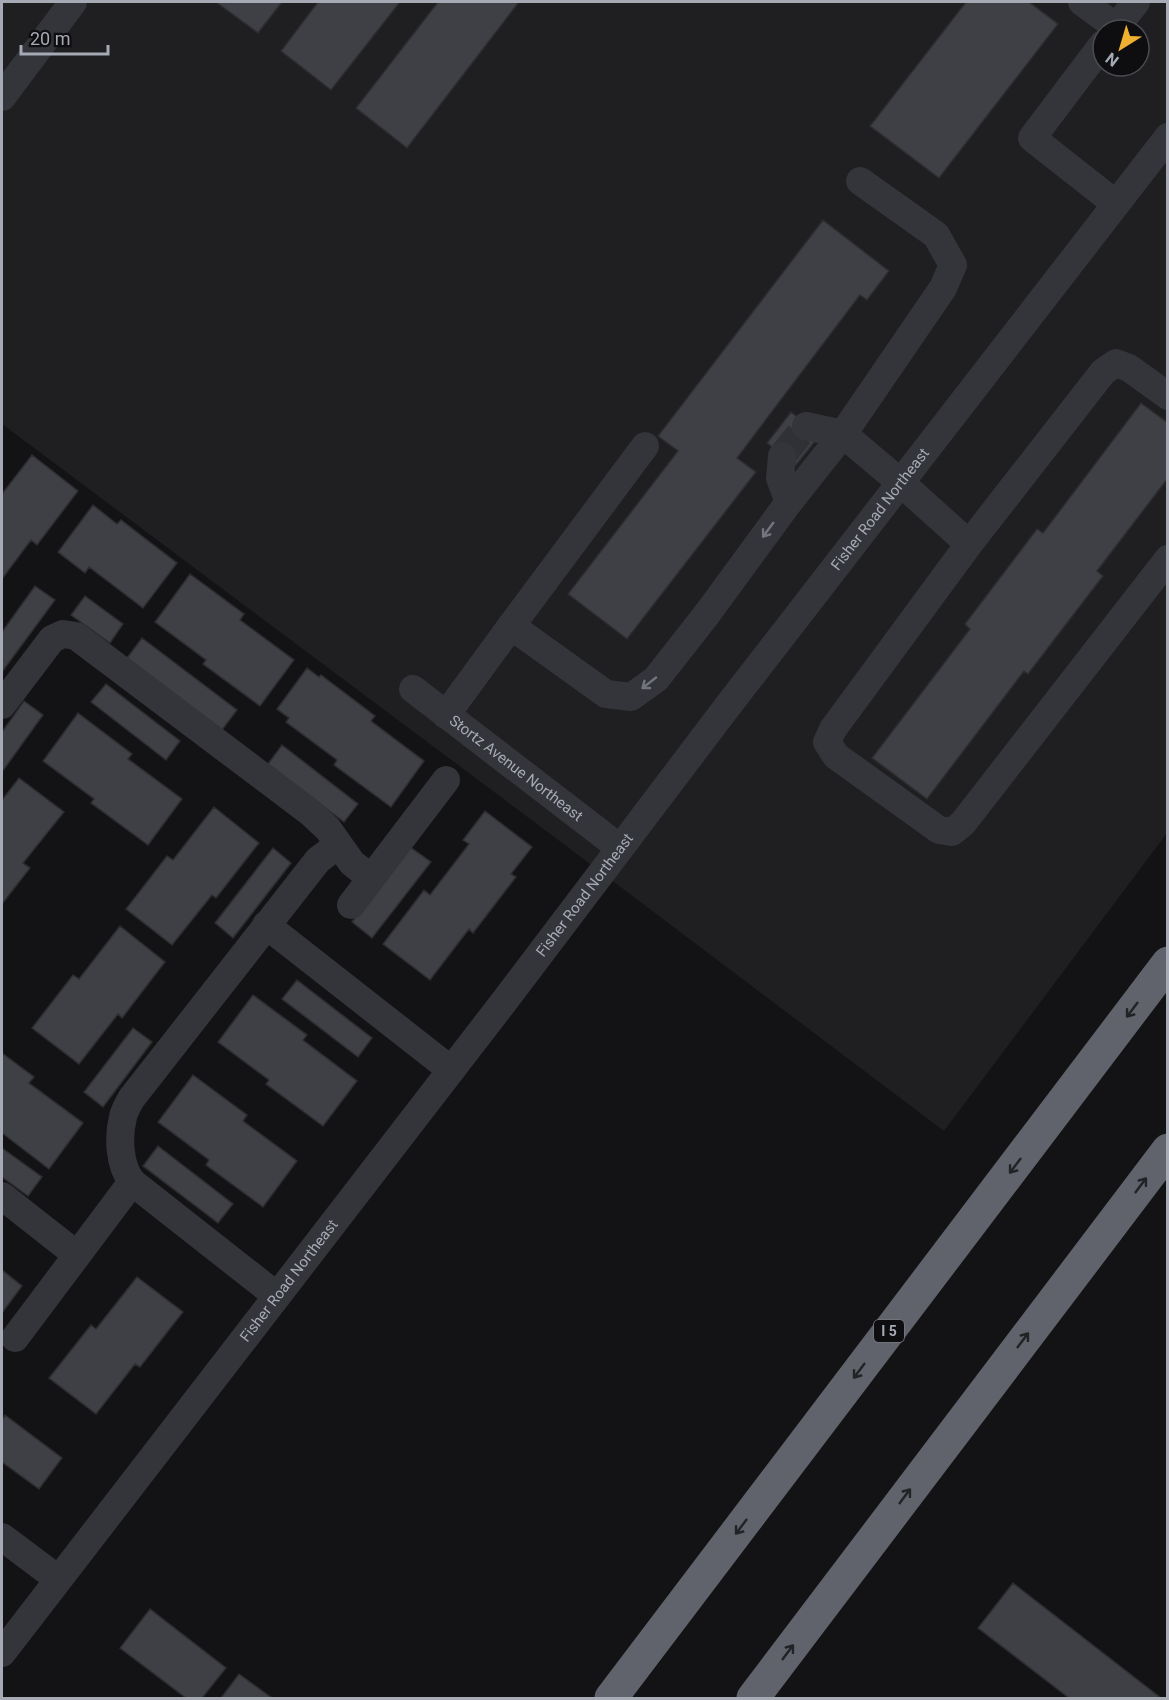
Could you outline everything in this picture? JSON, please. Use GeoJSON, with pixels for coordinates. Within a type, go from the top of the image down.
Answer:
{"type":"FeatureCollection","features":[{"type":"Feature","properties":{"kind":"highway","name":"I 5"},"geometry":{"type":"LineString","coordinates":[[611,1698],[1167,963]]}},
{"type":"Feature","properties":{"kind":"highway"},"geometry":{"type":"LineString","coordinates":[[753,1698],[1167,1150]]}},
{"type":"Feature","properties":{"kind":"street"},"geometry":{"type":"LineString","coordinates":[[2,98],[73,2]]}},
{"type":"Feature","properties":{"kind":"street"},"geometry":{"type":"LineString","coordinates":[[1082,2],[1096,18]]}},
{"type":"Feature","properties":{"kind":"street"},"geometry":{"type":"LineString","coordinates":[[1124,18],[1136,2]]}},
{"type":"Feature","properties":{"kind":"street"},"geometry":{"type":"LineString","coordinates":[[1091,60],[1032,138],[1116,204]]}},
{"type":"Feature","properties":{"kind":"street","name":"Fisher Road Northeast"},"geometry":{"type":"LineString","coordinates":[[2,1653],[1167,137]]}},
{"type":"Feature","properties":{"kind":"street"},"geometry":{"type":"LineString","coordinates":[[511,626],[606,694],[631,697],[656,679],[707,614],[789,502],[843,434],[943,288],[953,265],[936,235],[860,181]]}},
{"type":"Feature","properties":{"kind":"street"},"geometry":{"type":"LineString","coordinates":[[1167,396],[1129,368],[1116,363],[1103,372],[969,544],[833,729],[827,742],[836,756],[939,830],[952,832],[963,823],[1167,559]]}},
{"type":"Feature","properties":{"kind":"street"},"geometry":{"type":"LineString","coordinates":[[806,426],[843,434],[969,544]]}},
{"type":"Feature","properties":{"kind":"street"},"geometry":{"type":"LineString","coordinates":[[446,715],[645,446]]}},
{"type":"Feature","properties":{"kind":"street"},"geometry":{"type":"LineString","coordinates":[[782,456],[780,478],[789,502]]}},
{"type":"Feature","properties":{"kind":"street"},"geometry":{"type":"LineString","coordinates":[[2,705],[52,639],[63,634],[76,636],[311,813],[328,829],[352,863],[371,878]]}},
{"type":"Feature","properties":{"kind":"street","name":"Stortz Avenue Northeast"},"geometry":{"type":"LineString","coordinates":[[413,689],[620,848]]}},
{"type":"Feature","properties":{"kind":"street"},"geometry":{"type":"LineString","coordinates":[[351,905],[446,780]]}},
{"type":"Feature","properties":{"kind":"street"},"geometry":{"type":"LineString","coordinates":[[277,1296],[132,1182],[125,1173],[123,1163],[120,1137],[123,1114],[131,1099],[318,860],[338,845]]}},
{"type":"Feature","properties":{"kind":"street"},"geometry":{"type":"LineString","coordinates":[[267,925],[451,1070]]}},
{"type":"Feature","properties":{"kind":"street"},"geometry":{"type":"LineString","coordinates":[[15,1338],[132,1182]]}},
{"type":"Feature","properties":{"kind":"street"},"geometry":{"type":"LineString","coordinates":[[2,1196],[77,1255]]}},
{"type":"Feature","properties":{"kind":"street"},"geometry":{"type":"LineString","coordinates":[[2,1537],[57,1579]]}},
{"type":"Feature","properties":{"kind":"shaded area"},"geometry":{"type":"Polygon","coordinates":[[[2,2],[1167,2],[1167,833],[944,1131],[2,424],[2,2]]]}},
{"type":"Feature","properties":{"kind":"building"},"geometry":{"type":"Polygon","coordinates":[[[216,2],[282,2],[258,33],[216,2]]]}},
{"type":"Feature","properties":{"kind":"building"},"geometry":{"type":"Polygon","coordinates":[[[318,2],[400,2],[331,90],[281,51],[318,2]]]}},
{"type":"Feature","properties":{"kind":"building"},"geometry":{"type":"Polygon","coordinates":[[[438,2],[519,2],[407,148],[356,108],[438,2]]]}},
{"type":"Feature","properties":{"kind":"building"},"geometry":{"type":"Polygon","coordinates":[[[966,2],[1029,2],[1058,24],[939,178],[870,126],[966,2]]]}},
{"type":"Feature","properties":{"kind":"building"},"geometry":{"type":"Polygon","coordinates":[[[823,220],[889,271],[867,300],[860,295],[737,458],[756,472],[627,639],[568,594],[678,451],[658,436],[823,220]]]}},
{"type":"Feature","properties":{"kind":"building"},"geometry":{"type":"Polygon","coordinates":[[[1141,403],[1168,423],[1168,478],[1097,571],[1103,576],[1028,674],[1024,671],[927,799],[872,758],[970,629],[965,624],[1037,529],[1043,533],[1141,403]]]}},
{"type":"Feature","properties":{"kind":"building"},"geometry":{"type":"Polygon","coordinates":[[[791,412],[820,435],[796,465],[767,443],[791,412]]]}},
{"type":"Feature","properties":{"kind":"building"},"geometry":{"type":"Polygon","coordinates":[[[32,455],[78,491],[37,545],[31,540],[2,579],[2,494],[32,455]]]}},
{"type":"Feature","properties":{"kind":"building"},"geometry":{"type":"Polygon","coordinates":[[[93,505],[117,524],[121,520],[177,563],[143,608],[89,567],[85,573],[58,552],[93,505]]]}},
{"type":"Feature","properties":{"kind":"building"},"geometry":{"type":"Polygon","coordinates":[[[190,574],[244,614],[240,620],[294,660],[260,706],[203,664],[206,660],[155,622],[190,574]]]}},
{"type":"Feature","properties":{"kind":"building"},"geometry":{"type":"Polygon","coordinates":[[[35,586],[55,600],[2,672],[2,632],[35,586]]]}},
{"type":"Feature","properties":{"kind":"building"},"geometry":{"type":"Polygon","coordinates":[[[85,596],[123,624],[110,643],[71,615],[85,596]]]}},
{"type":"Feature","properties":{"kind":"building"},"geometry":{"type":"Polygon","coordinates":[[[142,638],[237,710],[222,730],[127,658],[142,638]]]}},
{"type":"Feature","properties":{"kind":"building"},"geometry":{"type":"Polygon","coordinates":[[[307,668],[319,677],[321,675],[375,716],[371,721],[424,761],[391,807],[334,765],[337,760],[286,722],[289,718],[277,709],[307,668]]]}},
{"type":"Feature","properties":{"kind":"building"},"geometry":{"type":"Polygon","coordinates":[[[106,684],[180,741],[166,760],[91,702],[106,684]]]}},
{"type":"Feature","properties":{"kind":"building"},"geometry":{"type":"Polygon","coordinates":[[[24,701],[43,715],[2,772],[2,732],[24,701]]]}},
{"type":"Feature","properties":{"kind":"building"},"geometry":{"type":"Polygon","coordinates":[[[78,713],[132,754],[128,759],[182,799],[148,845],[91,803],[94,799],[43,761],[78,713]]]}},
{"type":"Feature","properties":{"kind":"building"},"geometry":{"type":"Polygon","coordinates":[[[282,745],[358,804],[344,822],[268,764],[282,745]]]}},
{"type":"Feature","properties":{"kind":"building"},"geometry":{"type":"Polygon","coordinates":[[[19,778],[64,812],[23,863],[30,868],[2,904],[2,800],[19,778]]]}},
{"type":"Feature","properties":{"kind":"building"},"geometry":{"type":"Polygon","coordinates":[[[214,807],[259,843],[216,898],[212,895],[172,945],[126,909],[167,856],[173,860],[214,807]]]}},
{"type":"Feature","properties":{"kind":"building"},"geometry":{"type":"Polygon","coordinates":[[[485,811],[532,847],[511,874],[516,877],[473,933],[469,929],[430,980],[383,944],[424,890],[430,895],[469,844],[463,840],[485,811]]]}},
{"type":"Feature","properties":{"kind":"building"},"geometry":{"type":"Polygon","coordinates":[[[410,847],[431,862],[372,938],[352,922],[410,847]]]}},
{"type":"Feature","properties":{"kind":"building"},"geometry":{"type":"Polygon","coordinates":[[[273,848],[291,863],[233,938],[215,923],[273,848]]]}},
{"type":"Feature","properties":{"kind":"building"},"geometry":{"type":"Polygon","coordinates":[[[120,926],[165,962],[122,1018],[118,1014],[79,1064],[32,1028],[73,975],[79,979],[120,926]]]}},
{"type":"Feature","properties":{"kind":"building"},"geometry":{"type":"Polygon","coordinates":[[[297,980],[372,1038],[358,1057],[282,999],[297,980]]]}},
{"type":"Feature","properties":{"kind":"building"},"geometry":{"type":"Polygon","coordinates":[[[253,995],[307,1035],[303,1040],[357,1081],[323,1126],[266,1084],[269,1080],[218,1042],[253,995]]]}},
{"type":"Feature","properties":{"kind":"building"},"geometry":{"type":"Polygon","coordinates":[[[133,1028],[152,1042],[103,1107],[84,1092],[133,1028]]]}},
{"type":"Feature","properties":{"kind":"building"},"geometry":{"type":"Polygon","coordinates":[[[2,1053],[34,1077],[29,1083],[83,1123],[49,1169],[2,1133],[2,1053]]]}},
{"type":"Feature","properties":{"kind":"building"},"geometry":{"type":"Polygon","coordinates":[[[193,1075],[247,1115],[243,1121],[297,1161],[263,1207],[206,1165],[209,1160],[158,1122],[193,1075]]]}},
{"type":"Feature","properties":{"kind":"building"},"geometry":{"type":"Polygon","coordinates":[[[158,1146],[233,1204],[218,1223],[143,1166],[158,1146]]]}},
{"type":"Feature","properties":{"kind":"building"},"geometry":{"type":"Polygon","coordinates":[[[2,1148],[42,1177],[28,1196],[2,1177],[2,1148]]]}},
{"type":"Feature","properties":{"kind":"building"},"geometry":{"type":"Polygon","coordinates":[[[2,1270],[22,1286],[2,1313],[2,1270]]]}},
{"type":"Feature","properties":{"kind":"building"},"geometry":{"type":"Polygon","coordinates":[[[137,1277],[183,1312],[140,1367],[135,1364],[96,1414],[49,1378],[91,1325],[96,1329],[137,1277]]]}},
{"type":"Feature","properties":{"kind":"building"},"geometry":{"type":"Polygon","coordinates":[[[5,1415],[62,1458],[39,1489],[2,1462],[2,1420],[5,1415]]]}},
{"type":"Feature","properties":{"kind":"building"},"geometry":{"type":"Polygon","coordinates":[[[1013,1583],[1161,1698],[1069,1698],[978,1628],[1013,1583]]]}},
{"type":"Feature","properties":{"kind":"building"},"geometry":{"type":"Polygon","coordinates":[[[150,1609],[226,1668],[202,1698],[186,1698],[120,1648],[150,1609]]]}},
{"type":"Feature","properties":{"kind":"building"},"geometry":{"type":"Polygon","coordinates":[[[239,1674],[272,1698],[221,1698],[239,1674]]]}},
{"type":"Feature","properties":{"kind":"tunnel"},"geometry":{"type":"LineString","coordinates":[[782,456],[806,426]]}}]}
